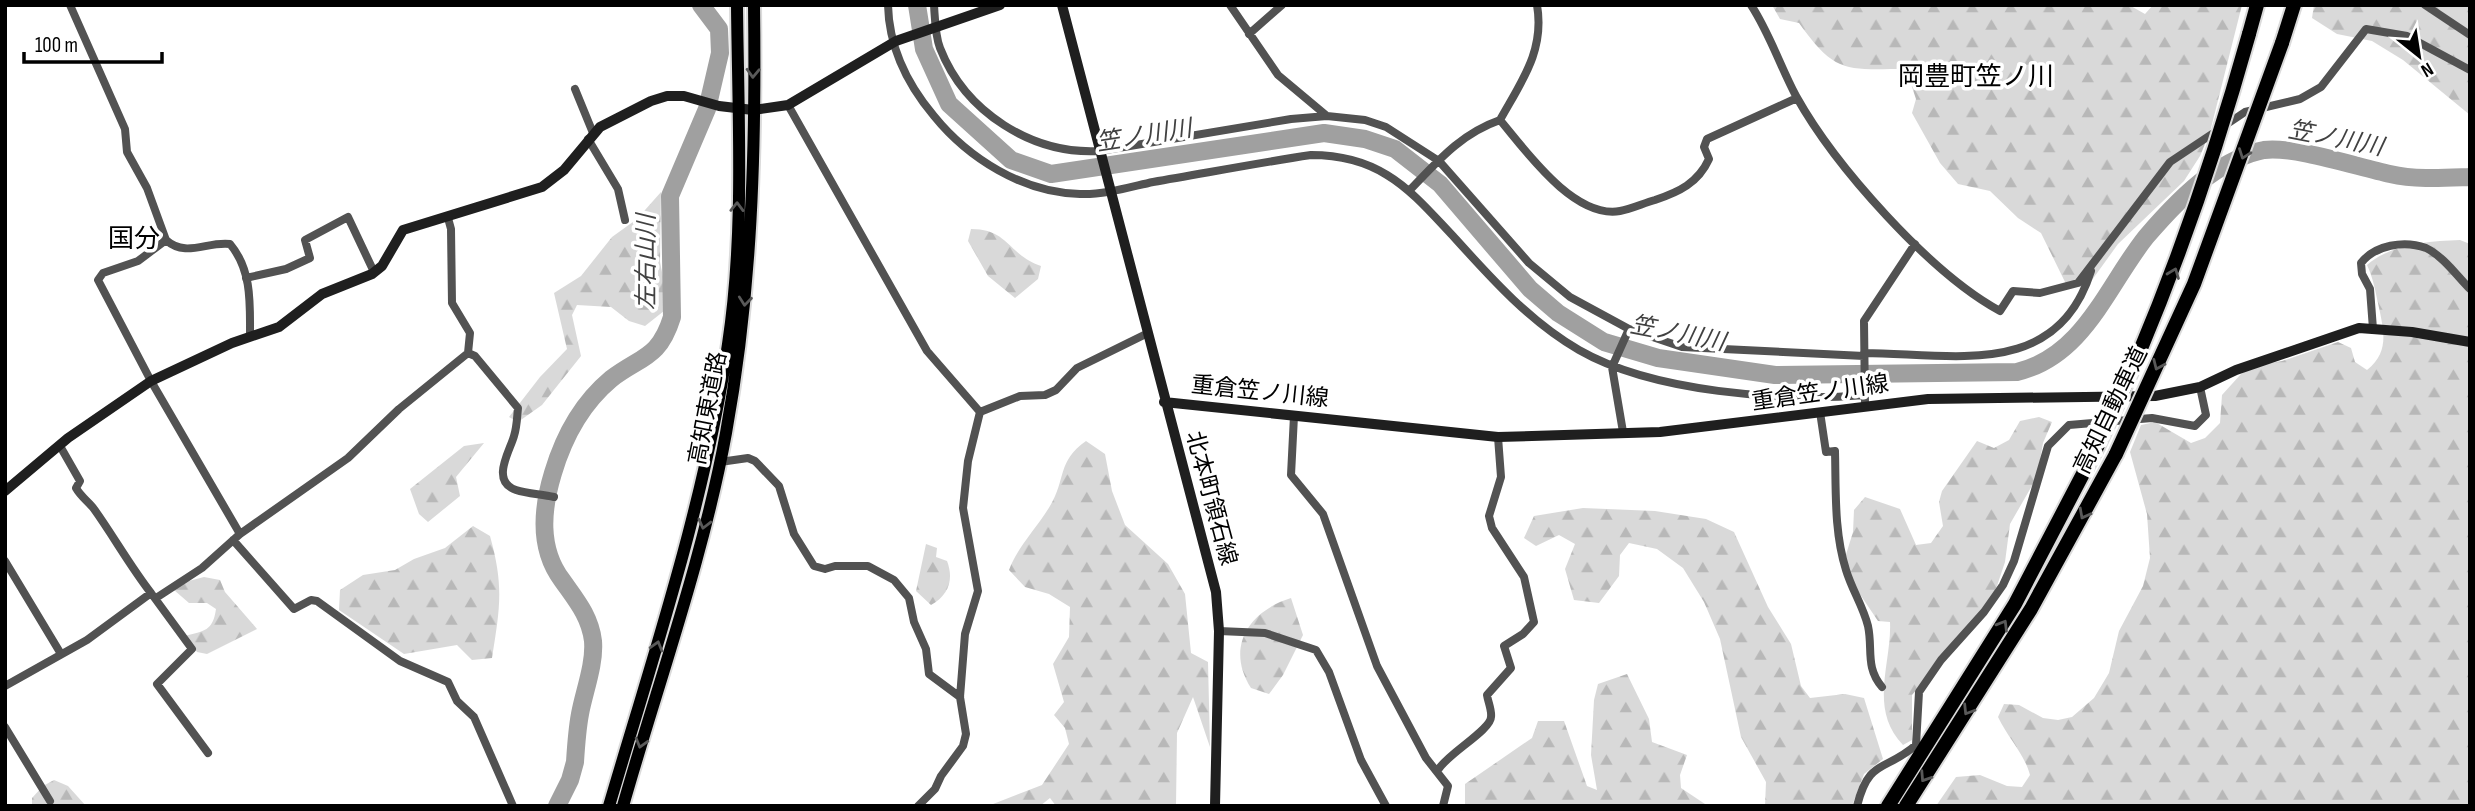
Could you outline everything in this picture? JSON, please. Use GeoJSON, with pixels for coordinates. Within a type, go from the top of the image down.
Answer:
{"type":"FeatureCollection","features":[{"type":"Feature","properties":{"kind":"highway","name":"高知東道路"},"geometry":{"type":"LineString","coordinates":[[609,806],[687,543],[712,436],[729,342],[738,108],[737,5]]}},
{"type":"Feature","properties":{"kind":"highway","name":"高知東道路"},"geometry":{"type":"LineString","coordinates":[[622,806],[698,549],[720,462],[740,345],[751,249],[754,5]]}},
{"type":"Feature","properties":{"kind":"highway","name":"高知自動車道"},"geometry":{"type":"LineString","coordinates":[[1888,806],[2015,604],[2097,447],[2138,360],[2174,272],[2226,118],[2257,5]]}},
{"type":"Feature","properties":{"kind":"highway","name":"高知自動車道"},"geometry":{"type":"LineString","coordinates":[[1906,806],[2031,609],[2116,454],[2198,272],[2294,5]]}},
{"type":"Feature","properties":{"kind":"main road"},"geometry":{"type":"LineString","coordinates":[[6,488],[151,381],[250,335],[279,327],[322,294],[374,272],[382,266],[403,230],[542,187],[564,170],[590,136],[609,122],[667,96],[753,110],[788,105],[893,42],[1000,5]]}},
{"type":"Feature","properties":{"kind":"main road","name":"北本町領石線"},"geometry":{"type":"LineString","coordinates":[[1062,5],[1216,593],[1219,631],[1215,806]]}},
{"type":"Feature","properties":{"kind":"main road","name":"重倉笠ノ川線"},"geometry":{"type":"LineString","coordinates":[[1164,402],[1498,437],[1623,432],[1736,425],[1820,412],[1865,397],[2128,399],[2200,387],[2236,370],[2349,331],[2373,329],[2470,342]]}},
{"type":"Feature","properties":{"kind":"street"},"geometry":{"type":"LineString","coordinates":[[70,5],[125,128],[127,152],[148,188],[166,240],[171,245],[188,250],[221,243],[230,244],[250,290],[250,335]]}},
{"type":"Feature","properties":{"kind":"street"},"geometry":{"type":"LineString","coordinates":[[888,5],[893,42],[908,79],[930,112],[954,140],[986,163],[1046,189],[1078,194],[1311,155],[1332,155],[1363,163],[1410,190],[1521,305],[1553,332],[1613,365],[1721,391],[1820,399],[1865,397],[1864,321],[1915,244]]}},
{"type":"Feature","properties":{"kind":"street"},"geometry":{"type":"LineString","coordinates":[[934,5],[934,27],[939,45],[948,66],[976,105],[1006,125],[1050,147],[1075,152],[1100,152],[1327,116],[1364,120],[1386,128],[1436,164],[1529,263],[1570,297],[1628,330],[1682,347],[1865,357],[1984,355],[2027,347],[2062,326],[2073,313],[2082,297],[2093,263]]}},
{"type":"Feature","properties":{"kind":"street"},"geometry":{"type":"LineString","coordinates":[[1230,5],[1278,75],[1327,116]]}},
{"type":"Feature","properties":{"kind":"street"},"geometry":{"type":"LineString","coordinates":[[1249,34],[1282,5]]}},
{"type":"Feature","properties":{"kind":"street"},"geometry":{"type":"LineString","coordinates":[[1410,190],[1453,144],[1479,127],[1500,120],[1532,65],[1538,43],[1537,5]]}},
{"type":"Feature","properties":{"kind":"street"},"geometry":{"type":"LineString","coordinates":[[1751,5],[1763,23],[1797,97],[1850,172],[1952,281],[2000,311],[2013,291],[2040,293],[2078,283],[2170,162],[2245,112],[2300,99],[2321,87],[2367,29],[2407,36],[2470,70]]}},
{"type":"Feature","properties":{"kind":"street"},"geometry":{"type":"LineString","coordinates":[[2425,5],[2470,35]]}},
{"type":"Feature","properties":{"kind":"street"},"geometry":{"type":"LineString","coordinates":[[575,89],[590,136],[618,189],[625,220]]}},
{"type":"Feature","properties":{"kind":"street"},"geometry":{"type":"LineString","coordinates":[[1500,120],[1539,167],[1574,197],[1592,209],[1618,212],[1690,185],[1709,159],[1704,147],[1707,139],[1797,97]]}},
{"type":"Feature","properties":{"kind":"street"},"geometry":{"type":"LineString","coordinates":[[788,105],[927,351],[981,412]]}},
{"type":"Feature","properties":{"kind":"street"},"geometry":{"type":"LineString","coordinates":[[246,278],[286,269],[310,258],[305,240],[348,217],[374,272]]}},
{"type":"Feature","properties":{"kind":"street"},"geometry":{"type":"LineString","coordinates":[[5,686],[87,640],[153,595],[202,568],[237,537],[348,458],[399,409],[468,353],[470,333],[452,303],[451,229],[448,218]]}},
{"type":"Feature","properties":{"kind":"street"},"geometry":{"type":"LineString","coordinates":[[166,240],[153,252],[103,273],[98,280],[237,537],[294,609],[311,600],[317,601],[400,662],[448,682],[457,701],[474,717],[513,806]]}},
{"type":"Feature","properties":{"kind":"street"},"geometry":{"type":"LineString","coordinates":[[2373,329],[2370,289],[2362,274],[2361,263],[2377,249],[2394,244],[2425,248],[2442,260],[2470,289]]}},
{"type":"Feature","properties":{"kind":"street"},"geometry":{"type":"LineString","coordinates":[[1623,432],[1613,365],[1628,330]]}},
{"type":"Feature","properties":{"kind":"street"},"geometry":{"type":"LineString","coordinates":[[981,412],[1020,397],[1045,395],[1056,390],[1077,368],[1146,334]]}},
{"type":"Feature","properties":{"kind":"street"},"geometry":{"type":"LineString","coordinates":[[468,353],[475,356],[518,408],[516,432],[503,462],[505,480],[515,490],[550,496]]}},
{"type":"Feature","properties":{"kind":"street"},"geometry":{"type":"LineString","coordinates":[[1857,806],[1862,786],[1871,773],[1916,745],[1919,692],[1941,660],[1984,612],[2003,584],[2014,561],[2048,446],[2060,431],[2069,425],[2152,418],[2195,426],[2206,415],[2200,387]]}},
{"type":"Feature","properties":{"kind":"street"},"geometry":{"type":"LineString","coordinates":[[918,806],[935,789],[963,746],[966,734],[960,697],[965,634],[978,591],[963,508],[968,461],[981,412]]}},
{"type":"Feature","properties":{"kind":"street"},"geometry":{"type":"LineString","coordinates":[[1820,412],[1826,452],[1835,451],[1838,537],[1846,573],[1864,610],[1871,641],[1868,660],[1870,668],[1881,687]]}},
{"type":"Feature","properties":{"kind":"street"},"geometry":{"type":"LineString","coordinates":[[1294,416],[1291,475],[1323,514],[1377,666],[1426,758],[1448,786],[1443,806]]}},
{"type":"Feature","properties":{"kind":"street"},"geometry":{"type":"LineString","coordinates":[[1438,770],[1461,745],[1488,726],[1492,718],[1487,695],[1511,668],[1504,646],[1523,634],[1534,622],[1524,577],[1492,528],[1489,516],[1501,477],[1498,437]]}},
{"type":"Feature","properties":{"kind":"street"},"geometry":{"type":"LineString","coordinates":[[60,446],[80,481],[76,488],[80,495],[93,507],[122,555],[192,649],[157,684],[208,753]]}},
{"type":"Feature","properties":{"kind":"street"},"geometry":{"type":"LineString","coordinates":[[720,462],[748,458],[755,461],[779,486],[794,534],[814,566],[825,569],[835,566],[868,566],[903,589],[926,649],[929,674],[960,697]]}},
{"type":"Feature","properties":{"kind":"street"},"geometry":{"type":"LineString","coordinates":[[5,561],[61,654]]}},
{"type":"Feature","properties":{"kind":"street"},"geometry":{"type":"LineString","coordinates":[[1219,631],[1265,633],[1316,650],[1328,672],[1361,760],[1386,806]]}},
{"type":"Feature","properties":{"kind":"street"},"geometry":{"type":"LineString","coordinates":[[5,727],[50,801]]}},
{"type":"Feature","properties":{"kind":"green space"},"geometry":{"type":"Polygon","coordinates":[[[1772,5],[2129,5],[2145,14],[2153,5],[2242,5],[2210,132],[2200,156],[2184,181],[2118,244],[2087,287],[2066,284],[2041,233],[2018,218],[1990,191],[1958,184],[1940,163],[1912,113],[1916,99],[1906,69],[1844,66],[1823,52],[1799,23],[1780,19],[1772,5]]]}},
{"type":"Feature","properties":{"kind":"green space"},"geometry":{"type":"Polygon","coordinates":[[[2314,5],[2470,5],[2470,115],[2403,60],[2372,41],[2337,34],[2312,18],[2314,5]]]}},
{"type":"Feature","properties":{"kind":"green space"},"geometry":{"type":"Polygon","coordinates":[[[661,192],[660,262],[669,307],[645,326],[629,321],[611,307],[577,305],[572,315],[581,356],[542,405],[518,422],[509,417],[540,377],[567,349],[554,293],[581,276],[612,237],[637,219],[661,192]]]}},
{"type":"Feature","properties":{"kind":"green space"},"geometry":{"type":"Polygon","coordinates":[[[971,229],[993,233],[1021,256],[1041,266],[1038,279],[1015,298],[988,276],[968,241],[971,229]]]}},
{"type":"Feature","properties":{"kind":"green space"},"geometry":{"type":"Polygon","coordinates":[[[2460,240],[2470,244],[2470,806],[1936,806],[1956,777],[1980,775],[2007,786],[2022,787],[2030,775],[1998,717],[2004,704],[2019,705],[2043,718],[2058,720],[2072,717],[2094,698],[2109,673],[2119,631],[2143,586],[2150,558],[2147,514],[2130,452],[2141,425],[2155,422],[2191,443],[2205,438],[2220,423],[2222,395],[2241,374],[2254,366],[2282,361],[2338,342],[2351,348],[2355,362],[2367,370],[2380,355],[2383,339],[2376,293],[2367,265],[2399,248],[2460,240]]]}},
{"type":"Feature","properties":{"kind":"green space"},"geometry":{"type":"Polygon","coordinates":[[[2039,417],[2052,422],[2043,443],[2037,477],[2010,524],[2005,562],[1997,586],[1985,609],[1912,695],[1912,740],[1903,745],[1892,731],[1884,701],[1890,622],[1878,621],[1853,584],[1844,561],[1853,532],[1854,510],[1865,497],[1900,509],[1916,545],[1931,543],[1943,526],[1939,502],[1942,491],[1977,441],[1994,448],[2009,440],[2020,421],[2039,417]]]}},
{"type":"Feature","properties":{"kind":"green space"},"geometry":{"type":"Polygon","coordinates":[[[1086,441],[1105,454],[1112,491],[1125,525],[1168,564],[1185,594],[1191,653],[1208,662],[1210,747],[1193,697],[1177,733],[1176,806],[1056,806],[1050,798],[1040,806],[988,806],[1042,785],[1069,744],[1065,728],[1054,715],[1064,702],[1053,664],[1069,637],[1070,607],[1049,594],[1025,587],[1009,570],[1017,553],[1055,497],[1070,456],[1086,441]]]}},
{"type":"Feature","properties":{"kind":"green space"},"geometry":{"type":"Polygon","coordinates":[[[484,443],[456,477],[460,496],[428,522],[419,514],[410,489],[464,446],[484,443]]]}},
{"type":"Feature","properties":{"kind":"green space"},"geometry":{"type":"Polygon","coordinates":[[[1583,508],[1655,511],[1706,519],[1734,532],[1768,607],[1791,644],[1801,686],[1810,698],[1845,694],[1864,698],[1883,759],[1864,774],[1852,806],[1765,806],[1766,782],[1741,737],[1720,639],[1704,602],[1683,568],[1657,549],[1629,543],[1620,555],[1619,576],[1599,603],[1574,600],[1565,569],[1575,544],[1559,535],[1536,546],[1524,538],[1534,516],[1583,508]]]}},
{"type":"Feature","properties":{"kind":"green space"},"geometry":{"type":"Polygon","coordinates":[[[473,526],[490,536],[497,569],[499,611],[492,658],[472,660],[457,645],[404,654],[339,610],[340,590],[363,575],[395,570],[414,559],[445,548],[473,526]]]}},
{"type":"Feature","properties":{"kind":"green space"},"geometry":{"type":"Polygon","coordinates":[[[926,544],[937,548],[936,557],[947,561],[950,574],[946,591],[931,605],[916,591],[926,544]]]}},
{"type":"Feature","properties":{"kind":"green space"},"geometry":{"type":"Polygon","coordinates":[[[204,577],[220,580],[225,592],[257,629],[207,654],[197,652],[185,636],[210,626],[216,609],[207,603],[189,603],[174,590],[185,582],[204,577]]]}},
{"type":"Feature","properties":{"kind":"green space"},"geometry":{"type":"Polygon","coordinates":[[[1291,598],[1303,635],[1283,675],[1269,694],[1251,688],[1240,658],[1246,632],[1263,612],[1291,598]]]}},
{"type":"Feature","properties":{"kind":"green space"},"geometry":{"type":"Polygon","coordinates":[[[1627,674],[1649,719],[1652,742],[1687,755],[1680,775],[1681,788],[1708,806],[1465,806],[1465,784],[1532,738],[1538,721],[1564,721],[1587,786],[1597,790],[1591,755],[1594,700],[1598,684],[1627,674]]]}},
{"type":"Feature","properties":{"kind":"green space"},"geometry":{"type":"Polygon","coordinates":[[[54,780],[68,786],[86,806],[32,806],[32,798],[43,786],[54,780]]]}},
{"type":"Feature","properties":{"kind":"waterway","name":"左右山川"},"geometry":{"type":"LineString","coordinates":[[557,806],[570,780],[575,762],[579,720],[591,668],[593,641],[586,616],[554,568],[549,555],[544,528],[546,500],[562,446],[582,410],[611,379],[655,349],[667,331],[672,317],[670,196],[707,109],[720,53],[719,29],[701,5]]}},
{"type":"Feature","properties":{"kind":"waterway","name":"笠ノ川川"},"geometry":{"type":"LineString","coordinates":[[917,5],[924,49],[949,104],[1011,160],[1051,174],[1324,133],[1365,139],[1395,149],[1440,184],[1530,289],[1558,313],[1604,342],[1658,358],[1775,375],[2017,372],[2040,364],[2060,351],[2077,335],[2146,237],[2182,198],[2220,168],[2256,152],[2292,151],[2410,177],[2470,177]]}},
{"type":"Feature","properties":{"kind":"district","name":"岡豊町笠ノ川"},"geometry":{"type":"Point","coordinates":[1976,76]}},
{"type":"Feature","properties":{"kind":"district","name":"国分"},"geometry":{"type":"Point","coordinates":[134,238]}}]}
